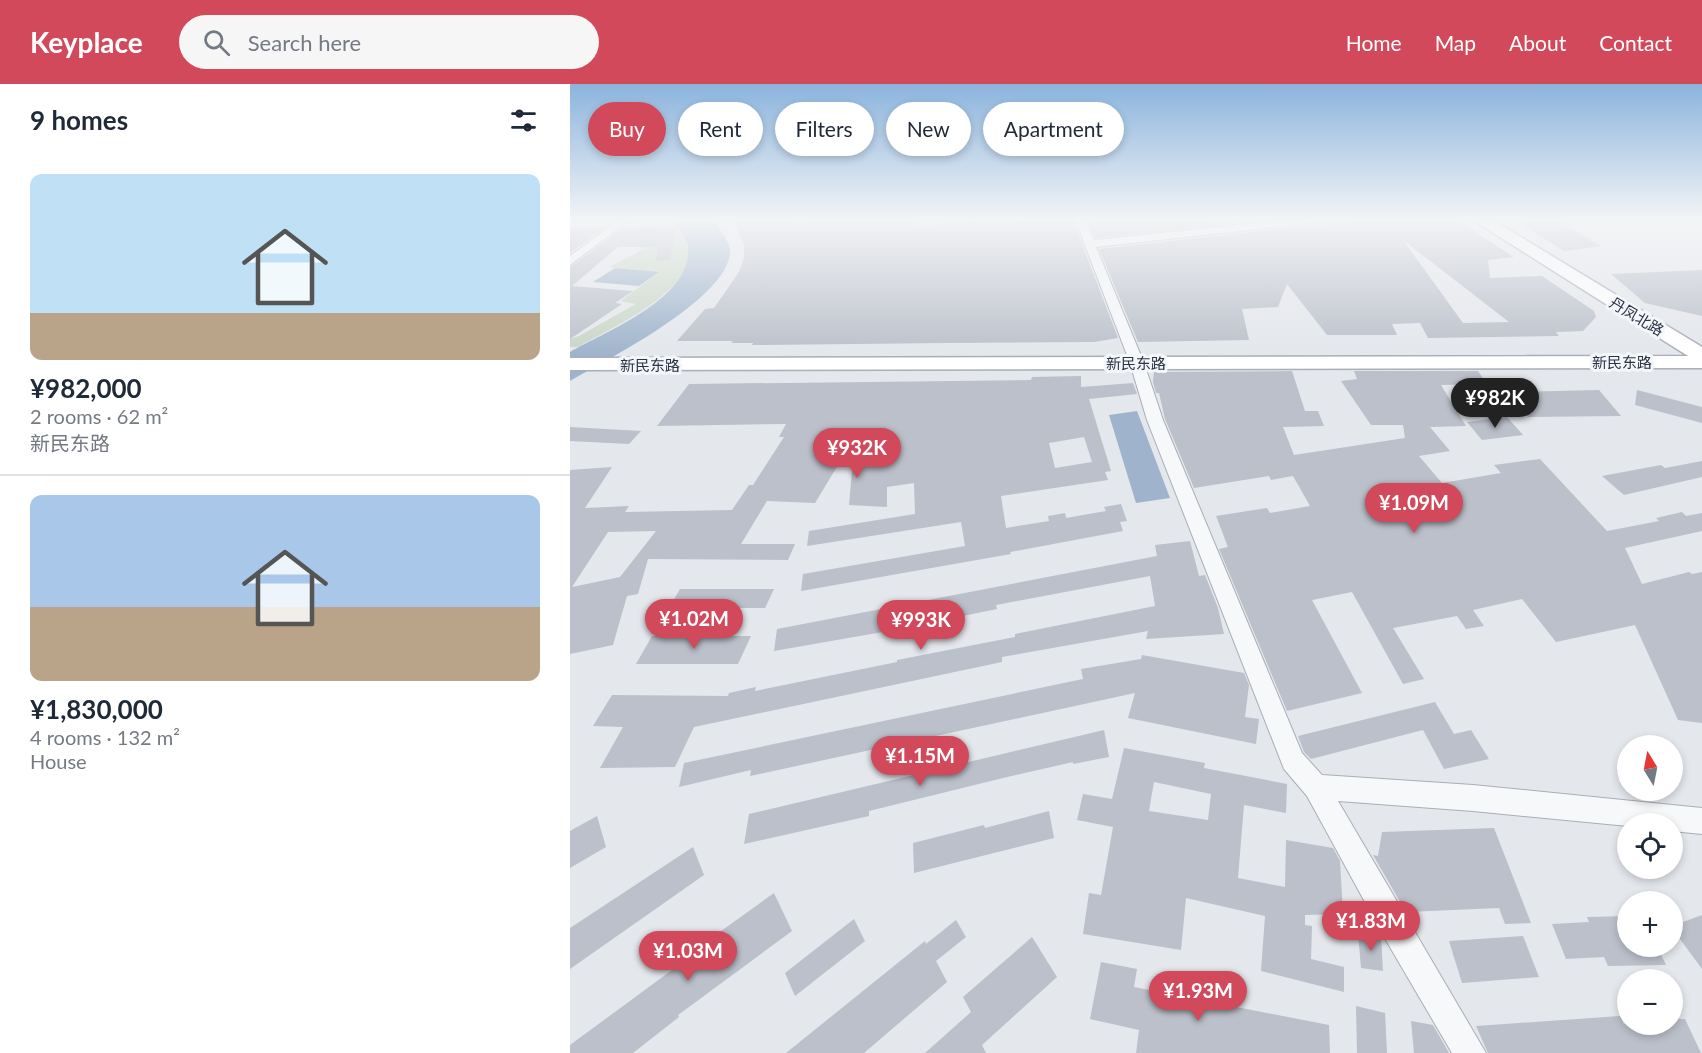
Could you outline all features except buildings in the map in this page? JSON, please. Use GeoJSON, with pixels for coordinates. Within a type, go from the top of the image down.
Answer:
{"type":"FeatureCollection","features":[{"type":"Feature","properties":{"kind":"street"},"geometry":{"type":"LineString","coordinates":[[1097,264],[1137,363],[1155,420],[1293,761],[1316,787],[1394,927],[1470,1053]]}},
{"type":"Feature","properties":{"kind":"street","name":"丹凤北路"},"geometry":{"type":"LineString","coordinates":[[1554,264],[1700,354]]}},
{"type":"Feature","properties":{"kind":"street","name":"新民东路"},"geometry":{"type":"LineString","coordinates":[[570,364],[1137,363],[1700,354]]}},
{"type":"Feature","properties":{"kind":"street"},"geometry":{"type":"LineString","coordinates":[[1316,787],[1473,798],[1702,821]]}},
{"type":"Feature","properties":{"kind":"green space"},"geometry":{"type":"Polygon","coordinates":[[[615,264],[687,264],[682,275],[668,291],[650,305],[578,347],[570,347],[570,339],[636,304],[621,301],[658,273],[609,267],[615,264]]]}},
{"type":"Feature","properties":{"kind":"water"},"geometry":{"type":"Polygon","coordinates":[[[726,264],[711,287],[690,307],[637,343],[570,381],[570,352],[645,311],[677,282],[686,265],[726,264]]]}},
{"type":"Feature","properties":{"kind":"water"},"geometry":{"type":"Polygon","coordinates":[[[615,268],[659,272],[639,286],[593,282],[615,268]]]}},
{"type":"Feature","properties":{"kind":"water"},"geometry":{"type":"Polygon","coordinates":[[[1137,411],[1170,498],[1136,503],[1109,415],[1137,411]]]}}]}
